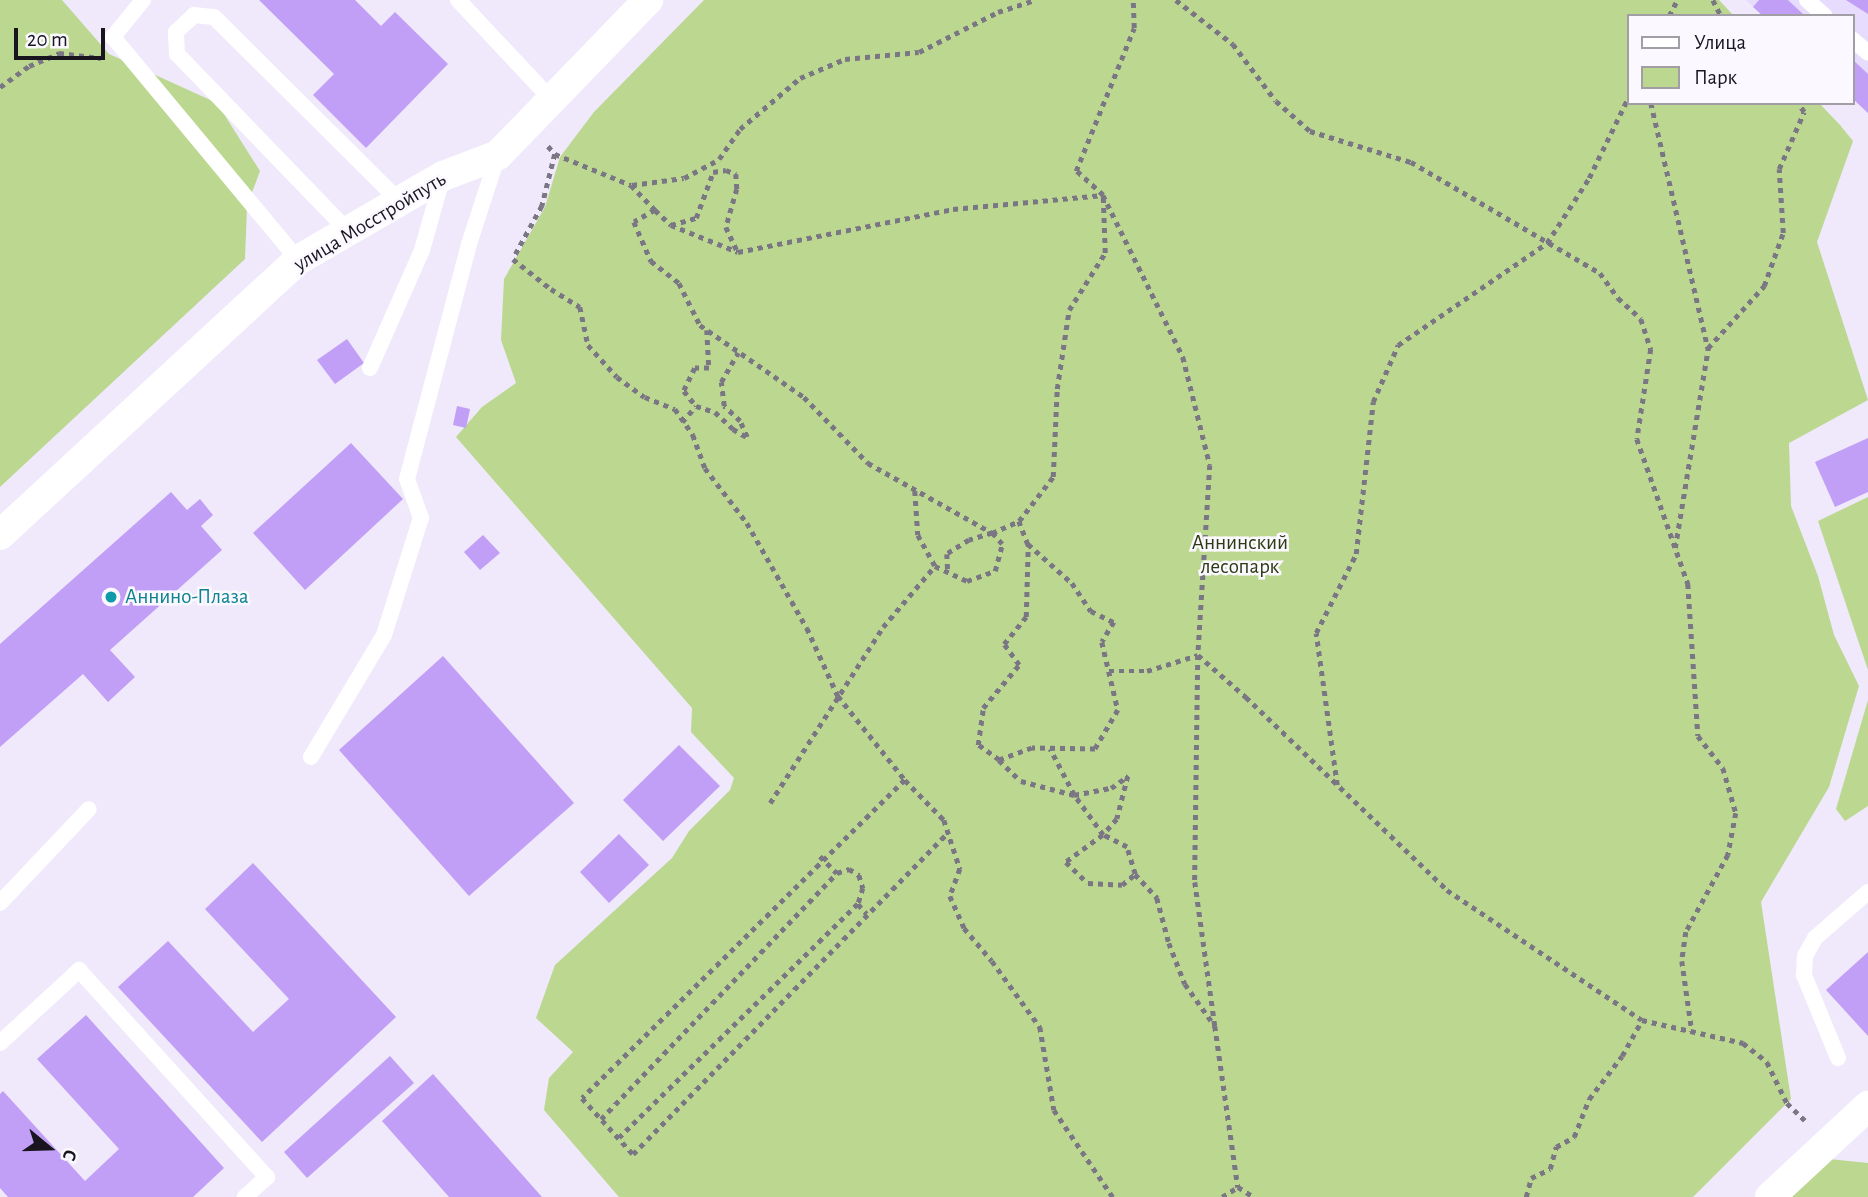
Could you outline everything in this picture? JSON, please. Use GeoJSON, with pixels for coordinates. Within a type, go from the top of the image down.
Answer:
{"type":"FeatureCollection","features":[{"type":"Feature","properties":{"kind":"street","name":"улица Мосстройпуть"},"geometry":{"type":"LineString","coordinates":[[0,535],[298,260],[443,176],[498,156],[648,0]]}},
{"type":"Feature","properties":{"kind":"street"},"geometry":{"type":"LineString","coordinates":[[1770,1197],[1868,1105]]}},
{"type":"Feature","properties":{"kind":"lane"},"geometry":{"type":"LineString","coordinates":[[144,0],[113,37],[298,260]]}},
{"type":"Feature","properties":{"kind":"lane"},"geometry":{"type":"LineString","coordinates":[[458,0],[552,100]]}},
{"type":"Feature","properties":{"kind":"lane"},"geometry":{"type":"LineString","coordinates":[[1807,0],[1823,14]]}},
{"type":"Feature","properties":{"kind":"lane"},"geometry":{"type":"LineString","coordinates":[[348,232],[177,54],[176,32],[194,15],[214,17],[400,202]]}},
{"type":"Feature","properties":{"kind":"lane"},"geometry":{"type":"LineString","coordinates":[[1854,41],[1868,53]]}},
{"type":"Feature","properties":{"kind":"lane"},"geometry":{"type":"LineString","coordinates":[[311,757],[384,635],[417,531],[421,518],[407,479],[469,244],[498,156]]}},
{"type":"Feature","properties":{"kind":"lane"},"geometry":{"type":"LineString","coordinates":[[370,368],[422,250],[443,176]]}},
{"type":"Feature","properties":{"kind":"lane"},"geometry":{"type":"LineString","coordinates":[[0,903],[89,809]]}},
{"type":"Feature","properties":{"kind":"lane"},"geometry":{"type":"LineString","coordinates":[[1838,1058],[1804,975],[1805,957],[1815,938],[1868,892]]}},
{"type":"Feature","properties":{"kind":"lane"},"geometry":{"type":"LineString","coordinates":[[0,1043],[79,970],[267,1177],[245,1197]]}},
{"type":"Feature","properties":{"kind":"path"},"geometry":{"type":"LineString","coordinates":[[631,185],[684,178],[719,159],[740,130],[800,78],[845,60],[919,52],[998,12],[1035,0]]}},
{"type":"Feature","properties":{"kind":"path"},"geometry":{"type":"LineString","coordinates":[[1133,0],[1134,27],[1076,171],[1103,195],[1183,358],[1210,465],[1198,655],[1195,882],[1238,1186],[1254,1197]]}},
{"type":"Feature","properties":{"kind":"path"},"geometry":{"type":"LineString","coordinates":[[1176,0],[1233,44],[1276,101],[1310,131],[1411,162],[1600,273],[1618,298],[1641,319],[1651,349],[1637,439],[1688,584],[1698,736],[1723,768],[1736,813],[1728,855],[1686,932],[1682,961],[1692,1031]]}},
{"type":"Feature","properties":{"kind":"path"},"geometry":{"type":"LineString","coordinates":[[0,87],[29,66],[59,53],[135,66]]}},
{"type":"Feature","properties":{"kind":"path"},"geometry":{"type":"LineString","coordinates":[[1337,785],[1317,633],[1356,554],[1373,402],[1398,345],[1547,243],[1588,177],[1626,102]]}},
{"type":"Feature","properties":{"kind":"path"},"geometry":{"type":"LineString","coordinates":[[1651,105],[1708,348],[1675,549]]}},
{"type":"Feature","properties":{"kind":"path"},"geometry":{"type":"LineString","coordinates":[[1708,348],[1764,286],[1783,233],[1779,169],[1804,112],[1799,105]]}},
{"type":"Feature","properties":{"kind":"path"},"geometry":{"type":"LineString","coordinates":[[540,138],[555,154],[631,185],[671,225],[738,252],[953,209],[1103,195]]}},
{"type":"Feature","properties":{"kind":"path"},"geometry":{"type":"LineString","coordinates":[[555,154],[542,206],[513,258],[551,289],[580,307],[588,345],[617,377],[645,397],[675,409],[693,435],[705,468],[747,523],[800,616],[838,696],[905,780],[944,820],[960,869],[950,896],[964,929],[992,961],[1040,1027],[1054,1110],[1113,1197]]}},
{"type":"Feature","properties":{"kind":"path"},"geometry":{"type":"LineString","coordinates":[[671,225],[696,218],[713,172],[726,170],[736,174],[737,189],[726,228],[738,252]]}},
{"type":"Feature","properties":{"kind":"path"},"geometry":{"type":"LineString","coordinates":[[947,571],[947,554],[969,540],[1019,521],[1053,477],[1057,389],[1069,310],[1105,253],[1103,195]]}},
{"type":"Feature","properties":{"kind":"path"},"geometry":{"type":"LineString","coordinates":[[655,210],[634,222],[651,261],[679,284],[700,325],[804,397],[868,463],[992,533],[1002,544],[995,571],[967,581],[935,566],[918,535],[915,491]]}},
{"type":"Feature","properties":{"kind":"path"},"geometry":{"type":"LineString","coordinates":[[707,330],[709,368],[695,368],[684,391],[696,406],[715,412],[733,429],[747,436],[740,421],[724,406],[721,382],[738,352]]}},
{"type":"Feature","properties":{"kind":"path"},"geometry":{"type":"LineString","coordinates":[[682,422],[696,406]]}},
{"type":"Feature","properties":{"kind":"path"},"geometry":{"type":"LineString","coordinates":[[1019,521],[1028,544],[1026,617],[1004,644],[1019,664],[982,708],[978,745],[1021,781],[1073,795],[1111,788],[1128,776],[1117,819],[1102,835],[1066,862],[1088,883],[1122,885],[1135,874]]}},
{"type":"Feature","properties":{"kind":"path"},"geometry":{"type":"LineString","coordinates":[[999,760],[1032,748],[1095,749],[1118,710],[1102,642],[1114,622],[1091,611],[1072,583],[1028,544]]}},
{"type":"Feature","properties":{"kind":"path"},"geometry":{"type":"LineString","coordinates":[[770,803],[883,627],[935,566]]}},
{"type":"Feature","properties":{"kind":"path"},"geometry":{"type":"LineString","coordinates":[[1109,671],[1147,671],[1198,655]]}},
{"type":"Feature","properties":{"kind":"path"},"geometry":{"type":"LineString","coordinates":[[1198,655],[1246,696],[1447,890],[1642,1020],[1743,1043],[1767,1062],[1787,1102],[1811,1126]]}},
{"type":"Feature","properties":{"kind":"path"},"geometry":{"type":"LineString","coordinates":[[1050,749],[1073,795],[1102,835],[1127,847],[1135,874],[1157,898],[1169,943],[1185,984],[1215,1026]]}},
{"type":"Feature","properties":{"kind":"path"},"geometry":{"type":"LineString","coordinates":[[905,780],[822,858],[582,1097],[633,1154],[948,832]]}},
{"type":"Feature","properties":{"kind":"path"},"geometry":{"type":"LineString","coordinates":[[822,858],[837,873]]}},
{"type":"Feature","properties":{"kind":"path"},"geometry":{"type":"LineString","coordinates":[[601,1118],[837,873],[849,869],[859,876],[863,888],[858,904],[619,1138]]}},
{"type":"Feature","properties":{"kind":"path"},"geometry":{"type":"LineString","coordinates":[[858,904],[867,914]]}},
{"type":"Feature","properties":{"kind":"path"},"geometry":{"type":"LineString","coordinates":[[1526,1197],[1531,1178],[1550,1169],[1556,1147],[1574,1137],[1589,1099],[1622,1056],[1642,1020]]}},
{"type":"Feature","properties":{"kind":"path"},"geometry":{"type":"LineString","coordinates":[[1222,1197],[1238,1186]]}},
{"type":"Feature","properties":{"kind":"shaded area"},"geometry":{"type":"Polygon","coordinates":[[[1746,0],[1868,0],[1868,113],[1854,100],[1854,14],[1761,14],[1746,0]]]}},
{"type":"Feature","properties":{"kind":"green space"},"geometry":{"type":"Polygon","coordinates":[[[0,0],[62,0],[109,54],[217,103],[260,171],[247,206],[245,259],[0,487],[0,0]]]}},
{"type":"Feature","properties":{"kind":"green space","name":"Аннинский лесопарк"},"geometry":{"type":"Polygon","coordinates":[[[704,0],[1719,0],[1732,14],[1626,14],[1626,105],[1821,105],[1853,141],[1817,242],[1868,400],[1789,443],[1791,506],[1818,576],[1834,635],[1859,686],[1829,787],[1761,902],[1791,1099],[1693,1197],[619,1197],[544,1110],[549,1078],[573,1052],[536,1018],[555,965],[672,858],[689,831],[730,790],[734,778],[691,732],[692,708],[456,437],[482,407],[516,383],[501,340],[504,279],[545,207],[560,157],[594,112],[704,0]]]}},
{"type":"Feature","properties":{"kind":"green space"},"geometry":{"type":"Polygon","coordinates":[[[1868,497],[1868,670],[1818,521],[1868,497]]]}},
{"type":"Feature","properties":{"kind":"green space"},"geometry":{"type":"Polygon","coordinates":[[[1868,700],[1868,806],[1845,821],[1836,809],[1868,700]]]}},
{"type":"Feature","properties":{"kind":"green space"},"geometry":{"type":"Polygon","coordinates":[[[1829,1159],[1868,1163],[1868,1197],[1785,1197],[1829,1159]]]}},
{"type":"Feature","properties":{"kind":"building"},"geometry":{"type":"Polygon","coordinates":[[[259,0],[355,0],[381,26],[395,12],[448,64],[366,148],[313,95],[334,74],[259,0]]]}},
{"type":"Feature","properties":{"kind":"building"},"geometry":{"type":"Polygon","coordinates":[[[1759,0],[1788,0],[1803,14],[1761,14],[1753,7],[1759,0]]]}},
{"type":"Feature","properties":{"kind":"building"},"geometry":{"type":"Polygon","coordinates":[[[1846,0],[1868,0],[1868,14],[1846,0]]]}},
{"type":"Feature","properties":{"kind":"building"},"geometry":{"type":"Polygon","coordinates":[[[1854,61],[1868,74],[1868,113],[1854,100],[1854,61]]]}},
{"type":"Feature","properties":{"kind":"building"},"geometry":{"type":"Polygon","coordinates":[[[347,339],[364,363],[335,384],[317,360],[347,339]]]}},
{"type":"Feature","properties":{"kind":"building"},"geometry":{"type":"Polygon","coordinates":[[[457,406],[470,409],[466,428],[453,425],[457,406]]]}},
{"type":"Feature","properties":{"kind":"building"},"geometry":{"type":"Polygon","coordinates":[[[1868,438],[1868,492],[1835,507],[1815,462],[1868,438]]]}},
{"type":"Feature","properties":{"kind":"building"},"geometry":{"type":"Polygon","coordinates":[[[351,443],[403,499],[305,590],[253,533],[351,443]]]}},
{"type":"Feature","properties":{"kind":"building","name":"Аннино-Плаза"},"geometry":{"type":"Polygon","coordinates":[[[171,492],[187,510],[200,499],[213,515],[201,526],[222,550],[110,650],[135,677],[108,702],[83,674],[0,747],[0,644],[171,492]]]}},
{"type":"Feature","properties":{"kind":"building"},"geometry":{"type":"Polygon","coordinates":[[[483,535],[500,553],[480,570],[464,552],[483,535]]]}},
{"type":"Feature","properties":{"kind":"building"},"geometry":{"type":"Polygon","coordinates":[[[443,656],[574,803],[469,896],[339,750],[443,656]]]}},
{"type":"Feature","properties":{"kind":"building"},"geometry":{"type":"Polygon","coordinates":[[[679,745],[720,786],[663,841],[623,800],[679,745]]]}},
{"type":"Feature","properties":{"kind":"building"},"geometry":{"type":"Polygon","coordinates":[[[619,834],[649,865],[609,903],[580,872],[619,834]]]}},
{"type":"Feature","properties":{"kind":"building"},"geometry":{"type":"Polygon","coordinates":[[[253,863],[396,1017],[262,1142],[118,987],[168,941],[253,1032],[289,999],[205,909],[253,863]]]}},
{"type":"Feature","properties":{"kind":"building"},"geometry":{"type":"Polygon","coordinates":[[[1868,952],[1868,1036],[1826,990],[1868,952]]]}},
{"type":"Feature","properties":{"kind":"building"},"geometry":{"type":"Polygon","coordinates":[[[86,1015],[224,1168],[193,1197],[8,1197],[0,1188],[0,1094],[3,1091],[85,1181],[119,1149],[37,1059],[86,1015]]]}},
{"type":"Feature","properties":{"kind":"building"},"geometry":{"type":"Polygon","coordinates":[[[390,1056],[414,1083],[307,1178],[284,1152],[390,1056]]]}},
{"type":"Feature","properties":{"kind":"building"},"geometry":{"type":"Polygon","coordinates":[[[433,1074],[542,1197],[449,1197],[382,1121],[433,1074]]]}},
{"type":"Feature","properties":{"kind":"place","name":"Аннино-Плаза"},"geometry":{"type":"Point","coordinates":[111,597]}}]}
